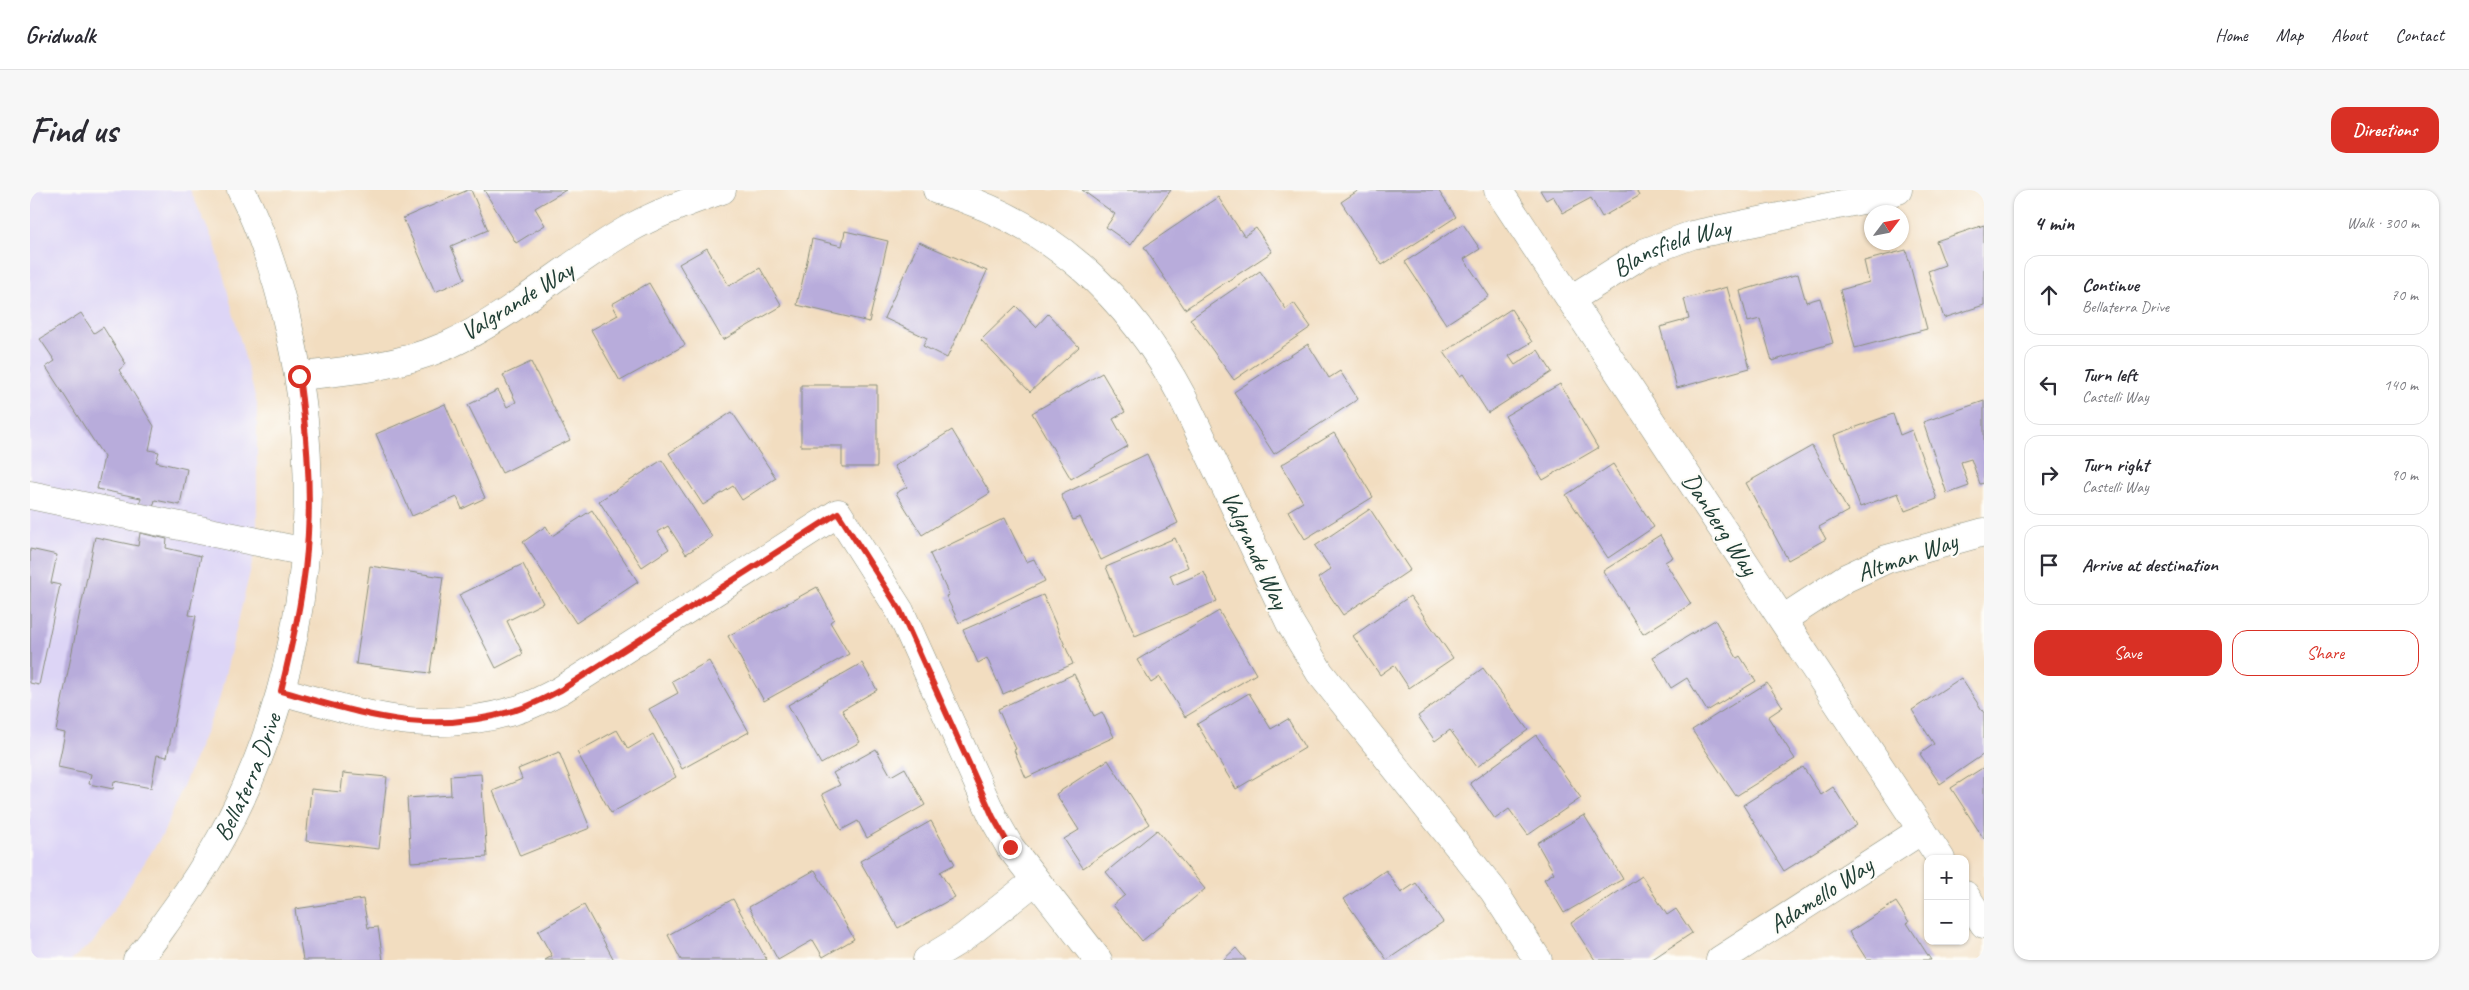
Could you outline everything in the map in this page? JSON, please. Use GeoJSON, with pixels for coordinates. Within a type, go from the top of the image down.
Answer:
{"type":"FeatureCollection","features":[{"type":"Feature","properties":{"kind":"street","name":"Bellaterra Drive"},"geometry":{"type":"LineString","coordinates":[[137,960],[191,888],[219,842],[255,768],[281,691],[299,614],[306,552],[309,482],[306,429],[299,376],[282,298],[265,247],[241,190]]}},
{"type":"Feature","properties":{"kind":"street","name":"Valgrande Way"},"geometry":{"type":"LineString","coordinates":[[299,376],[360,370],[396,363],[447,345],[479,328],[627,230],[680,203],[722,190]]}},
{"type":"Feature","properties":{"kind":"street","name":"Valgrande Way"},"geometry":{"type":"LineString","coordinates":[[937,190],[991,209],[1043,238],[1089,274],[1118,301],[1143,332],[1183,398],[1290,623],[1320,673],[1493,890],[1538,960]]}},
{"type":"Feature","properties":{"kind":"street","name":"Danberg Way"},"geometry":{"type":"LineString","coordinates":[[1498,190],[1938,855]]}},
{"type":"Feature","properties":{"kind":"street","name":"Blansfield Way"},"geometry":{"type":"LineString","coordinates":[[1571,299],[1646,252],[1692,235],[1838,206],[1898,190]]}},
{"type":"Feature","properties":{"kind":"street"},"geometry":{"type":"LineString","coordinates":[[30,495],[306,552]]}},
{"type":"Feature","properties":{"kind":"street"},"geometry":{"type":"LineString","coordinates":[[281,691],[377,718],[424,724],[472,721],[518,710],[561,690],[838,513],[900,610],[993,817],[1010,847],[1098,960]]}},
{"type":"Feature","properties":{"kind":"street","name":"Altman Way"},"geometry":{"type":"LineString","coordinates":[[1783,620],[1846,578],[1887,559],[1984,532]]}},
{"type":"Feature","properties":{"kind":"street","name":"Adamello Way"},"geometry":{"type":"LineString","coordinates":[[1720,960],[1922,830]]}},
{"type":"Feature","properties":{"kind":"street"},"geometry":{"type":"LineString","coordinates":[[927,960],[963,938],[1035,881]]}},
{"type":"Feature","properties":{"kind":"street"},"geometry":{"type":"LineString","coordinates":[[1968,900],[1984,924]]}},
{"type":"Feature","properties":{"kind":"shaded area"},"geometry":{"type":"Polygon","coordinates":[[[30,190],[190,190],[216,247],[257,404],[257,543],[219,700],[163,834],[94,941],[71,960],[30,960],[30,190]]]}},
{"type":"Feature","properties":{"kind":"building"},"geometry":{"type":"Polygon","coordinates":[[[471,190],[488,230],[451,246],[465,279],[435,292],[403,218],[471,190]]]}},
{"type":"Feature","properties":{"kind":"building"},"geometry":{"type":"Polygon","coordinates":[[[484,190],[566,190],[535,208],[545,225],[516,243],[484,190]]]}},
{"type":"Feature","properties":{"kind":"building"},"geometry":{"type":"Polygon","coordinates":[[[1082,190],[1171,190],[1131,245],[1106,227],[1115,214],[1082,190]]]}},
{"type":"Feature","properties":{"kind":"building"},"geometry":{"type":"Polygon","coordinates":[[[1359,190],[1438,190],[1456,217],[1382,265],[1341,202],[1359,190]]]}},
{"type":"Feature","properties":{"kind":"building"},"geometry":{"type":"Polygon","coordinates":[[[1540,190],[1636,190],[1639,196],[1602,217],[1591,198],[1563,213],[1553,196],[1546,200],[1540,190]]]}},
{"type":"Feature","properties":{"kind":"building"},"geometry":{"type":"Polygon","coordinates":[[[1218,197],[1244,236],[1256,228],[1272,252],[1185,309],[1144,247],[1218,197]]]}},
{"type":"Feature","properties":{"kind":"building"},"geometry":{"type":"Polygon","coordinates":[[[1463,224],[1480,249],[1464,259],[1489,296],[1446,324],[1405,262],[1463,224]]]}},
{"type":"Feature","properties":{"kind":"building"},"geometry":{"type":"Polygon","coordinates":[[[1984,225],[1984,305],[1944,318],[1928,271],[1945,265],[1936,241],[1984,225]]]}},
{"type":"Feature","properties":{"kind":"building"},"geometry":{"type":"Polygon","coordinates":[[[845,231],[888,241],[869,322],[797,305],[812,239],[842,246],[845,231]]]}},
{"type":"Feature","properties":{"kind":"building"},"geometry":{"type":"Polygon","coordinates":[[[919,242],[987,271],[947,358],[923,346],[927,338],[884,318],[919,242]]]}},
{"type":"Feature","properties":{"kind":"building"},"geometry":{"type":"Polygon","coordinates":[[[707,248],[729,286],[760,268],[782,306],[723,340],[679,264],[707,248]]]}},
{"type":"Feature","properties":{"kind":"building"},"geometry":{"type":"Polygon","coordinates":[[[1906,250],[1927,329],[1855,348],[1840,290],[1869,282],[1864,261],[1906,250]]]}},
{"type":"Feature","properties":{"kind":"building"},"geometry":{"type":"Polygon","coordinates":[[[1260,271],[1286,309],[1294,303],[1311,327],[1234,380],[1190,319],[1260,271]]]}},
{"type":"Feature","properties":{"kind":"building"},"geometry":{"type":"Polygon","coordinates":[[[1798,274],[1806,302],[1820,298],[1833,343],[1772,361],[1760,319],[1748,322],[1740,291],[1798,274]]]}},
{"type":"Feature","properties":{"kind":"building"},"geometry":{"type":"Polygon","coordinates":[[[649,283],[685,345],[620,381],[591,330],[618,315],[612,304],[649,283]]]}},
{"type":"Feature","properties":{"kind":"building"},"geometry":{"type":"Polygon","coordinates":[[[1727,287],[1750,368],[1677,388],[1660,327],[1689,319],[1684,299],[1727,287]]]}},
{"type":"Feature","properties":{"kind":"building"},"geometry":{"type":"Polygon","coordinates":[[[1016,306],[1036,327],[1048,314],[1079,347],[1030,392],[981,340],[1016,306]]]}},
{"type":"Feature","properties":{"kind":"building"},"geometry":{"type":"Polygon","coordinates":[[[1511,309],[1532,342],[1509,356],[1515,365],[1538,350],[1552,372],[1488,413],[1463,374],[1460,376],[1444,352],[1511,309]]]}},
{"type":"Feature","properties":{"kind":"building"},"geometry":{"type":"Polygon","coordinates":[[[81,313],[94,333],[103,327],[126,364],[119,370],[154,426],[149,450],[159,452],[156,462],[187,469],[180,505],[155,500],[153,508],[139,505],[141,498],[97,489],[104,457],[46,367],[55,361],[40,339],[81,313]]]}},
{"type":"Feature","properties":{"kind":"building"},"geometry":{"type":"Polygon","coordinates":[[[1308,344],[1329,378],[1340,371],[1358,399],[1274,454],[1234,392],[1308,344]]]}},
{"type":"Feature","properties":{"kind":"building"},"geometry":{"type":"Polygon","coordinates":[[[531,362],[570,440],[502,473],[468,405],[498,390],[507,407],[516,402],[503,375],[531,362]]]}},
{"type":"Feature","properties":{"kind":"building"},"geometry":{"type":"Polygon","coordinates":[[[1102,373],[1125,412],[1113,419],[1128,446],[1071,479],[1032,413],[1102,373]]]}},
{"type":"Feature","properties":{"kind":"building"},"geometry":{"type":"Polygon","coordinates":[[[1560,384],[1598,448],[1543,480],[1505,416],[1560,384]]]}},
{"type":"Feature","properties":{"kind":"building"},"geometry":{"type":"Polygon","coordinates":[[[801,385],[877,385],[877,467],[842,467],[842,446],[801,446],[801,385]]]}},
{"type":"Feature","properties":{"kind":"building"},"geometry":{"type":"Polygon","coordinates":[[[1984,401],[1984,483],[1980,484],[1971,459],[1961,462],[1969,486],[1947,494],[1923,422],[1984,401]]]}},
{"type":"Feature","properties":{"kind":"building"},"geometry":{"type":"Polygon","coordinates":[[[445,404],[485,498],[462,509],[457,497],[412,516],[376,434],[445,404]]]}},
{"type":"Feature","properties":{"kind":"building"},"geometry":{"type":"Polygon","coordinates":[[[732,412],[776,478],[742,500],[733,486],[703,505],[669,453],[732,412]]]}},
{"type":"Feature","properties":{"kind":"building"},"geometry":{"type":"Polygon","coordinates":[[[1893,414],[1900,435],[1912,430],[1937,499],[1905,511],[1898,493],[1860,507],[1834,435],[1893,414]]]}},
{"type":"Feature","properties":{"kind":"building"},"geometry":{"type":"Polygon","coordinates":[[[952,430],[990,493],[922,535],[896,493],[907,487],[894,466],[952,430]]]}},
{"type":"Feature","properties":{"kind":"building"},"geometry":{"type":"Polygon","coordinates":[[[1334,433],[1373,497],[1305,539],[1288,511],[1303,502],[1281,465],[1334,433]]]}},
{"type":"Feature","properties":{"kind":"building"},"geometry":{"type":"Polygon","coordinates":[[[1812,446],[1848,511],[1819,527],[1826,539],[1788,560],[1746,483],[1812,446]]]}},
{"type":"Feature","properties":{"kind":"building"},"geometry":{"type":"Polygon","coordinates":[[[1147,454],[1178,523],[1101,560],[1080,517],[1073,520],[1061,495],[1147,454]]]}},
{"type":"Feature","properties":{"kind":"building"},"geometry":{"type":"Polygon","coordinates":[[[662,460],[712,537],[686,554],[668,526],[658,532],[669,549],[642,567],[599,501],[662,460]]]}},
{"type":"Feature","properties":{"kind":"building"},"geometry":{"type":"Polygon","coordinates":[[[1613,464],[1654,527],[1608,558],[1566,495],[1613,464]]]}},
{"type":"Feature","properties":{"kind":"building"},"geometry":{"type":"Polygon","coordinates":[[[1370,509],[1410,570],[1343,615],[1318,578],[1331,569],[1315,546],[1370,509]]]}},
{"type":"Feature","properties":{"kind":"building"},"geometry":{"type":"Polygon","coordinates":[[[592,510],[638,582],[576,623],[523,542],[546,526],[552,536],[592,510]]]}},
{"type":"Feature","properties":{"kind":"building"},"geometry":{"type":"Polygon","coordinates":[[[1005,518],[1026,562],[1034,559],[1045,581],[959,623],[946,596],[949,595],[930,554],[1005,518]]]}},
{"type":"Feature","properties":{"kind":"building"},"geometry":{"type":"Polygon","coordinates":[[[140,533],[167,539],[166,548],[201,556],[189,615],[196,616],[167,757],[157,755],[151,788],[114,781],[113,789],[89,784],[91,774],[58,767],[65,733],[56,731],[95,537],[138,546],[140,533]]]}},
{"type":"Feature","properties":{"kind":"building"},"geometry":{"type":"Polygon","coordinates":[[[1660,535],[1673,557],[1665,562],[1691,604],[1643,634],[1603,571],[1660,535]]]}},
{"type":"Feature","properties":{"kind":"building"},"geometry":{"type":"Polygon","coordinates":[[[1175,538],[1188,567],[1170,575],[1174,585],[1204,572],[1217,601],[1135,636],[1106,567],[1175,538]]]}},
{"type":"Feature","properties":{"kind":"building"},"geometry":{"type":"Polygon","coordinates":[[[30,549],[57,555],[51,583],[60,585],[39,685],[30,683],[30,549]]]}},
{"type":"Feature","properties":{"kind":"building"},"geometry":{"type":"Polygon","coordinates":[[[523,564],[543,603],[507,621],[523,654],[496,668],[459,595],[523,564]]]}},
{"type":"Feature","properties":{"kind":"building"},"geometry":{"type":"Polygon","coordinates":[[[370,566],[443,577],[430,673],[356,664],[370,566]]]}},
{"type":"Feature","properties":{"kind":"building"},"geometry":{"type":"Polygon","coordinates":[[[817,587],[834,619],[830,622],[849,654],[764,701],[728,636],[817,587]]]}},
{"type":"Feature","properties":{"kind":"building"},"geometry":{"type":"Polygon","coordinates":[[[1043,595],[1073,664],[1003,694],[987,658],[978,663],[963,630],[1043,595]]]}},
{"type":"Feature","properties":{"kind":"building"},"geometry":{"type":"Polygon","coordinates":[[[1410,596],[1453,658],[1409,688],[1394,665],[1380,675],[1353,636],[1410,596]]]}},
{"type":"Feature","properties":{"kind":"building"},"geometry":{"type":"Polygon","coordinates":[[[1219,611],[1256,674],[1185,717],[1160,677],[1151,683],[1137,660],[1219,611]]]}},
{"type":"Feature","properties":{"kind":"building"},"geometry":{"type":"Polygon","coordinates":[[[1715,620],[1737,658],[1740,656],[1756,681],[1707,711],[1687,678],[1671,688],[1653,657],[1715,620]]]}},
{"type":"Feature","properties":{"kind":"building"},"geometry":{"type":"Polygon","coordinates":[[[709,661],[749,732],[682,769],[649,709],[678,693],[672,681],[709,661]]]}},
{"type":"Feature","properties":{"kind":"building"},"geometry":{"type":"Polygon","coordinates":[[[862,663],[877,690],[842,710],[860,742],[821,764],[788,705],[862,663]]]}},
{"type":"Feature","properties":{"kind":"building"},"geometry":{"type":"Polygon","coordinates":[[[1483,668],[1528,730],[1477,767],[1450,730],[1435,741],[1418,716],[1483,668]]]}},
{"type":"Feature","properties":{"kind":"building"},"geometry":{"type":"Polygon","coordinates":[[[1074,674],[1094,716],[1102,712],[1114,737],[1026,778],[1014,750],[1016,749],[998,709],[1074,674]]]}},
{"type":"Feature","properties":{"kind":"building"},"geometry":{"type":"Polygon","coordinates":[[[1961,678],[1984,713],[1984,754],[1940,784],[1920,754],[1934,744],[1912,710],[1961,678]]]}},
{"type":"Feature","properties":{"kind":"building"},"geometry":{"type":"Polygon","coordinates":[[[1767,683],[1783,707],[1768,717],[1795,759],[1736,796],[1692,730],[1767,683]]]}},
{"type":"Feature","properties":{"kind":"building"},"geometry":{"type":"Polygon","coordinates":[[[1249,693],[1271,729],[1288,719],[1305,748],[1236,789],[1197,724],[1249,693]]]}},
{"type":"Feature","properties":{"kind":"building"},"geometry":{"type":"Polygon","coordinates":[[[617,730],[628,749],[653,734],[676,777],[611,813],[577,752],[617,730]]]}},
{"type":"Feature","properties":{"kind":"building"},"geometry":{"type":"Polygon","coordinates":[[[1536,735],[1581,798],[1528,835],[1509,809],[1495,819],[1470,783],[1536,735]]]}},
{"type":"Feature","properties":{"kind":"building"},"geometry":{"type":"Polygon","coordinates":[[[876,749],[891,776],[905,768],[925,805],[867,838],[858,821],[841,830],[822,794],[840,785],[833,773],[876,749]]]}},
{"type":"Feature","properties":{"kind":"building"},"geometry":{"type":"Polygon","coordinates":[[[559,752],[590,828],[520,856],[493,791],[522,779],[518,769],[559,752]]]}},
{"type":"Feature","properties":{"kind":"building"},"geometry":{"type":"Polygon","coordinates":[[[1108,760],[1149,824],[1083,868],[1064,839],[1079,830],[1056,794],[1108,760]]]}},
{"type":"Feature","properties":{"kind":"building"},"geometry":{"type":"Polygon","coordinates":[[[1803,767],[1821,795],[1833,787],[1857,825],[1784,871],[1743,805],[1803,767]]]}},
{"type":"Feature","properties":{"kind":"building"},"geometry":{"type":"Polygon","coordinates":[[[1984,767],[1984,839],[1951,788],[1984,767]]]}},
{"type":"Feature","properties":{"kind":"building"},"geometry":{"type":"Polygon","coordinates":[[[343,773],[387,777],[379,849],[306,841],[311,789],[341,792],[343,773]]]}},
{"type":"Feature","properties":{"kind":"building"},"geometry":{"type":"Polygon","coordinates":[[[481,774],[487,857],[411,862],[407,798],[451,795],[450,776],[481,774]]]}},
{"type":"Feature","properties":{"kind":"building"},"geometry":{"type":"Polygon","coordinates":[[[1584,815],[1623,879],[1564,913],[1544,879],[1554,873],[1537,843],[1584,815]]]}},
{"type":"Feature","properties":{"kind":"building"},"geometry":{"type":"Polygon","coordinates":[[[931,821],[955,864],[940,872],[955,897],[898,928],[860,861],[931,821]]]}},
{"type":"Feature","properties":{"kind":"building"},"geometry":{"type":"Polygon","coordinates":[[[1157,830],[1205,889],[1142,941],[1113,905],[1125,895],[1106,872],[1157,830]]]}},
{"type":"Feature","properties":{"kind":"building"},"geometry":{"type":"Polygon","coordinates":[[[815,870],[854,939],[823,957],[813,940],[778,960],[749,907],[815,870]]]}},
{"type":"Feature","properties":{"kind":"building"},"geometry":{"type":"Polygon","coordinates":[[[1386,870],[1401,893],[1416,883],[1443,922],[1387,960],[1344,899],[1386,870]]]}},
{"type":"Feature","properties":{"kind":"building"},"geometry":{"type":"Polygon","coordinates":[[[1642,876],[1667,915],[1676,909],[1692,933],[1651,960],[1595,960],[1571,923],[1642,876]]]}},
{"type":"Feature","properties":{"kind":"building"},"geometry":{"type":"Polygon","coordinates":[[[363,899],[368,928],[378,927],[383,960],[303,960],[295,909],[363,899]]]}},
{"type":"Feature","properties":{"kind":"building"},"geometry":{"type":"Polygon","coordinates":[[[733,899],[767,960],[681,960],[668,935],[733,899]]]}},
{"type":"Feature","properties":{"kind":"building"},"geometry":{"type":"Polygon","coordinates":[[[1896,902],[1931,960],[1867,960],[1849,932],[1896,902]]]}},
{"type":"Feature","properties":{"kind":"building"},"geometry":{"type":"Polygon","coordinates":[[[584,905],[614,960],[545,960],[552,956],[538,931],[584,905]]]}},
{"type":"Feature","properties":{"kind":"building"},"geometry":{"type":"Polygon","coordinates":[[[1236,948],[1246,960],[1223,960],[1236,948]]]}},
{"type":"Feature","properties":{"kind":"route"},"geometry":{"type":"LineString","coordinates":[[299,376],[306,429],[309,482],[308,535],[299,614],[281,691],[377,718],[424,724],[472,721],[518,710],[561,690],[838,513],[900,610],[993,817],[1010,847]]}}]}
